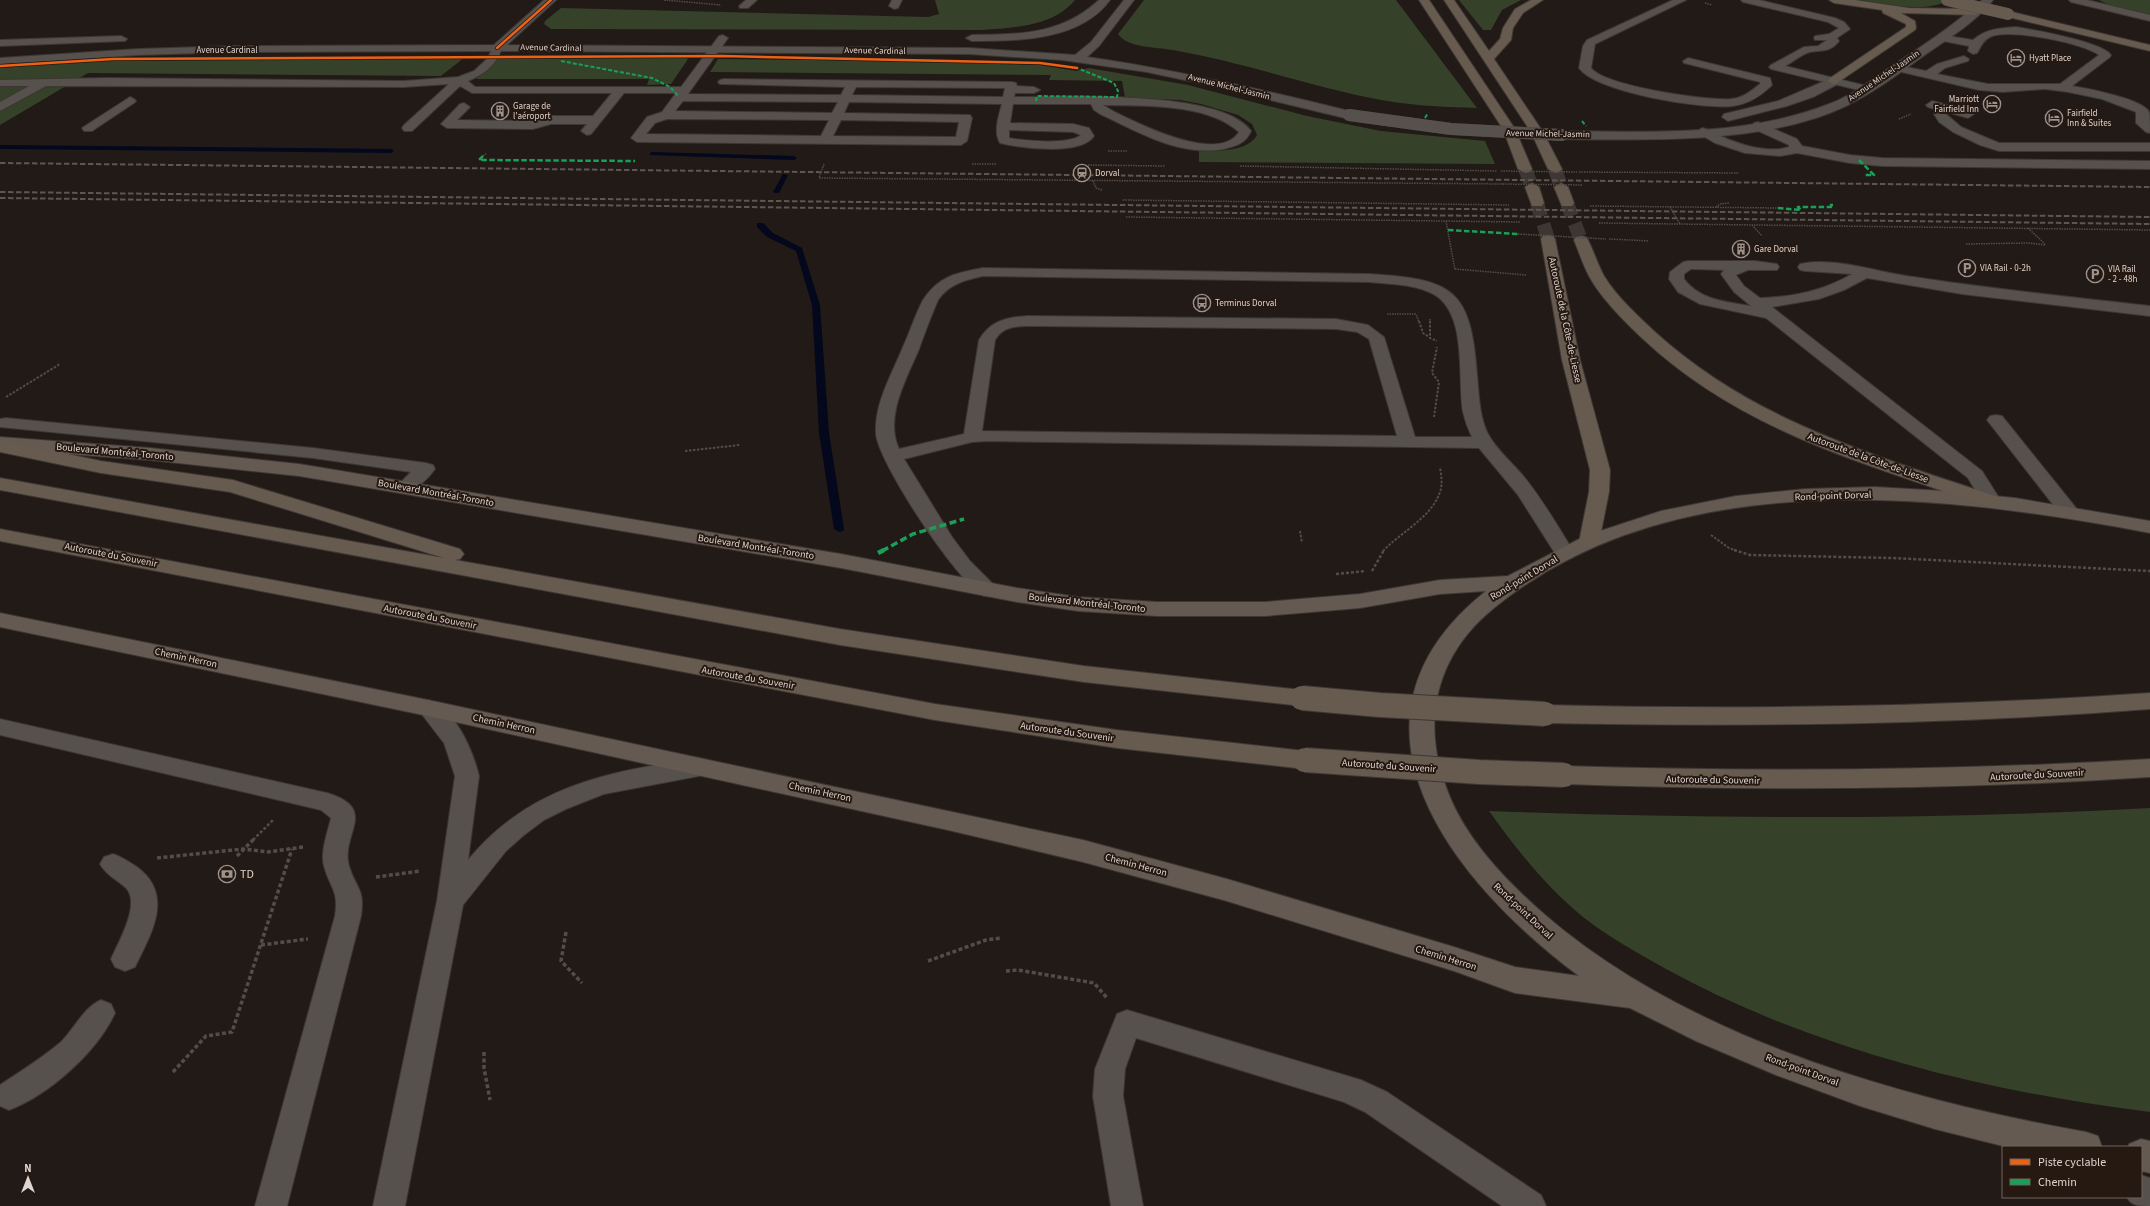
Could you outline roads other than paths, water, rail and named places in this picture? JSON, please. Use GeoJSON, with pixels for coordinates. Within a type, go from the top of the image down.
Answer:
{"type":"FeatureCollection","features":[{"type":"Feature","properties":{"kind":"highway"},"geometry":{"type":"LineString","coordinates":[[1424,0],[1509,129],[1525,169]]}},
{"type":"Feature","properties":{"kind":"highway"},"geometry":{"type":"LineString","coordinates":[[1449,0],[1537,132],[1555,169]]}},
{"type":"Feature","properties":{"kind":"highway"},"geometry":{"type":"LineString","coordinates":[[1488,57],[1505,40],[1508,28],[1514,17],[1527,6],[1538,0]]}},
{"type":"Feature","properties":{"kind":"highway"},"geometry":{"type":"LineString","coordinates":[[1834,0],[1918,12],[1975,12]]}},
{"type":"Feature","properties":{"kind":"highway"},"geometry":{"type":"LineString","coordinates":[[1947,0],[2012,12],[2150,42]]}},
{"type":"Feature","properties":{"kind":"highway"},"geometry":{"type":"LineString","coordinates":[[1970,0],[2150,48]]}},
{"type":"Feature","properties":{"kind":"highway"},"geometry":{"type":"LineString","coordinates":[[1834,81],[1888,46],[1911,28],[1911,23],[1908,20],[1875,6]]}},
{"type":"Feature","properties":{"kind":"highway"},"geometry":{"type":"LineString","coordinates":[[1532,187],[1537,203]]}},
{"type":"Feature","properties":{"kind":"highway"},"geometry":{"type":"LineString","coordinates":[[1561,187],[1567,203]]}},
{"type":"Feature","properties":{"kind":"highway","name":"Autoroute de la Côte-de-Liesse"},"geometry":{"type":"LineString","coordinates":[[1548,239],[1571,360],[1600,470],[1599,492],[1589,542]]}},
{"type":"Feature","properties":{"kind":"highway","name":"Autoroute de la Côte-de-Liesse"},"geometry":{"type":"LineString","coordinates":[[1581,240],[1600,282],[1628,316],[1669,354],[1731,398],[1778,424],[1825,444],[1991,501]]}},
{"type":"Feature","properties":{"kind":"highway"},"geometry":{"type":"LineString","coordinates":[[0,446],[101,467],[233,486],[555,586]]}},
{"type":"Feature","properties":{"kind":"highway"},"geometry":{"type":"LineString","coordinates":[[0,484],[832,636],[986,660],[1154,683],[1302,698],[1380,705],[1545,714],[1708,718],[1807,718],[1986,712],[2150,701]]}},
{"type":"Feature","properties":{"kind":"highway","name":"Autoroute du Souvenir"},"geometry":{"type":"LineString","coordinates":[[0,535],[637,657],[934,712],[1117,739],[1305,760],[1471,772],[1665,780],[1871,780],[1969,778],[2150,768]]}},
{"type":"Feature","properties":{"kind":"main road"},"geometry":{"type":"LineString","coordinates":[[497,48],[551,0]]}},
{"type":"Feature","properties":{"kind":"main road"},"geometry":{"type":"LineString","coordinates":[[1088,28],[1106,0]]}},
{"type":"Feature","properties":{"kind":"main road"},"geometry":{"type":"LineString","coordinates":[[957,39],[1008,37],[1053,30],[1082,19],[1106,0]]}},
{"type":"Feature","properties":{"kind":"main road"},"geometry":{"type":"LineString","coordinates":[[1078,59],[1088,50],[1129,0]]}},
{"type":"Feature","properties":{"kind":"main road","name":"Avenue Michel-Jasmin"},"geometry":{"type":"LineString","coordinates":[[1707,124],[1758,126],[1797,118],[1828,109],[1852,99],[1942,38],[1988,0]]}},
{"type":"Feature","properties":{"kind":"main road","name":"Avenue Cardinal"},"geometry":{"type":"LineString","coordinates":[[214,38],[608,37]]}},
{"type":"Feature","properties":{"kind":"main road"},"geometry":{"type":"LineString","coordinates":[[0,43],[132,38]]}},
{"type":"Feature","properties":{"kind":"main road"},"geometry":{"type":"LineString","coordinates":[[711,38],[727,38]]}},
{"type":"Feature","properties":{"kind":"main road"},"geometry":{"type":"LineString","coordinates":[[927,39],[1088,50]]}},
{"type":"Feature","properties":{"kind":"main road","name":"Avenue Cardinal"},"geometry":{"type":"LineString","coordinates":[[0,60],[179,50],[497,48],[715,48],[956,51],[1078,59]]}},
{"type":"Feature","properties":{"kind":"main road"},"geometry":{"type":"LineString","coordinates":[[1062,57],[1069,48]]}},
{"type":"Feature","properties":{"kind":"main road","name":"Avenue Michel-Jasmin"},"geometry":{"type":"LineString","coordinates":[[1088,50],[1192,66],[1311,98],[1348,111]]}},
{"type":"Feature","properties":{"kind":"main road","name":"Avenue Michel-Jasmin"},"geometry":{"type":"LineString","coordinates":[[1078,59],[1188,77],[1348,111],[1458,130],[1559,131],[1654,135],[1707,124],[1781,104],[1816,91],[1834,81]]}},
{"type":"Feature","properties":{"kind":"main road","name":"Boulevard Montréal-Toronto"},"geometry":{"type":"LineString","coordinates":[[0,443],[248,464],[405,487],[842,561],[989,590],[1086,604],[1157,610],[1265,610],[1360,601],[1440,587],[1512,584]]}},
{"type":"Feature","properties":{"kind":"main road","name":"Rond-point Dorval"},"geometry":{"type":"LineString","coordinates":[[2069,1145],[1922,1110],[1821,1078],[1692,1026],[1632,995],[1556,942],[1516,908],[1483,872],[1456,837],[1439,802],[1429,775],[1423,750],[1421,725],[1424,695],[1433,667],[1444,646],[1458,628],[1478,607],[1512,584],[1589,542],[1631,526],[1694,510],[1786,497],[1868,494],[1991,501],[2069,512],[2150,527]]}},
{"type":"Feature","properties":{"kind":"main road","name":"Chemin Herron"},"geometry":{"type":"LineString","coordinates":[[0,620],[428,708],[933,817],[1148,868],[1300,912],[1515,980],[1632,995]]}},
{"type":"Feature","properties":{"kind":"lane"},"geometry":{"type":"LineString","coordinates":[[1681,0],[1591,42],[1588,46],[1585,68],[1589,73],[1600,79],[1704,104],[1743,99],[1758,93],[1766,85],[1766,80],[1688,61]]}},
{"type":"Feature","properties":{"kind":"lane"},"geometry":{"type":"LineString","coordinates":[[1746,0],[1824,18],[1844,27],[1843,30],[1831,37],[1834,41],[1831,43],[1820,48],[1808,50],[1775,67],[1867,89]]}},
{"type":"Feature","properties":{"kind":"lane"},"geometry":{"type":"LineString","coordinates":[[2074,0],[2150,18]]}},
{"type":"Feature","properties":{"kind":"lane"},"geometry":{"type":"LineString","coordinates":[[1942,38],[1974,47],[1984,34],[1991,32],[2024,31],[2101,51],[2106,56],[2062,88]]}},
{"type":"Feature","properties":{"kind":"lane"},"geometry":{"type":"LineString","coordinates":[[666,115],[715,48],[727,38]]}},
{"type":"Feature","properties":{"kind":"lane"},"geometry":{"type":"LineString","coordinates":[[0,83],[44,81],[404,84],[460,80],[478,73],[493,59],[497,48]]}},
{"type":"Feature","properties":{"kind":"lane"},"geometry":{"type":"LineString","coordinates":[[1928,75],[1942,66],[1964,59]]}},
{"type":"Feature","properties":{"kind":"lane"},"geometry":{"type":"LineString","coordinates":[[1897,68],[1957,82],[1996,88],[2062,88],[2128,104],[2146,112],[2142,123],[2150,129]]}},
{"type":"Feature","properties":{"kind":"lane"},"geometry":{"type":"LineString","coordinates":[[460,80],[472,90],[621,90],[682,94],[845,99],[1009,95],[1097,96],[1186,107],[1232,120],[1245,131],[1237,140],[1224,145],[1198,146],[1177,143],[1098,107],[1097,96]]}},
{"type":"Feature","properties":{"kind":"lane"},"geometry":{"type":"LineString","coordinates":[[408,128],[460,80]]}},
{"type":"Feature","properties":{"kind":"lane"},"geometry":{"type":"LineString","coordinates":[[0,107],[44,81]]}},
{"type":"Feature","properties":{"kind":"lane"},"geometry":{"type":"LineString","coordinates":[[724,82],[1012,85],[1009,95],[1002,138],[1015,142],[1072,143],[1084,141],[1088,136],[1085,131],[1073,128],[1004,126]]}},
{"type":"Feature","properties":{"kind":"lane"},"geometry":{"type":"LineString","coordinates":[[1957,82],[1929,105],[1968,114]]}},
{"type":"Feature","properties":{"kind":"lane"},"geometry":{"type":"LineString","coordinates":[[825,140],[852,83]]}},
{"type":"Feature","properties":{"kind":"lane"},"geometry":{"type":"LineString","coordinates":[[1990,99],[1996,88]]}},
{"type":"Feature","properties":{"kind":"lane"},"geometry":{"type":"LineString","coordinates":[[519,100],[567,101],[576,90]]}},
{"type":"Feature","properties":{"kind":"lane"},"geometry":{"type":"LineString","coordinates":[[588,130],[621,90]]}},
{"type":"Feature","properties":{"kind":"lane"},"geometry":{"type":"LineString","coordinates":[[88,128],[130,101]]}},
{"type":"Feature","properties":{"kind":"lane"},"geometry":{"type":"LineString","coordinates":[[550,120],[563,106]]}},
{"type":"Feature","properties":{"kind":"lane"},"geometry":{"type":"LineString","coordinates":[[1967,134],[1971,128],[1965,118],[1968,114],[1980,106]]}},
{"type":"Feature","properties":{"kind":"lane"},"geometry":{"type":"LineString","coordinates":[[464,108],[447,124],[533,125],[550,120],[596,120]]}},
{"type":"Feature","properties":{"kind":"lane"},"geometry":{"type":"LineString","coordinates":[[1944,108],[1940,114],[1942,119],[1956,129],[1979,141],[1999,148],[2150,147]]}},
{"type":"Feature","properties":{"kind":"lane"},"geometry":{"type":"LineString","coordinates":[[666,115],[837,116],[966,118],[961,141],[637,138],[650,120],[666,115]]}},
{"type":"Feature","properties":{"kind":"lane"},"geometry":{"type":"LineString","coordinates":[[1707,124],[1731,147],[1748,151],[1778,152],[1796,149],[1850,159],[1882,162],[2150,165]]}},
{"type":"Feature","properties":{"kind":"lane"},"geometry":{"type":"LineString","coordinates":[[1758,126],[1793,142],[1796,145],[1796,149]]}},
{"type":"Feature","properties":{"kind":"lane"},"geometry":{"type":"LineString","coordinates":[[1772,267],[1694,265],[1682,268],[1676,275],[1683,289],[1694,297],[1712,303],[1773,316]]}},
{"type":"Feature","properties":{"kind":"lane"},"geometry":{"type":"LineString","coordinates":[[1752,267],[1731,270],[1728,274],[1739,289],[1975,475],[1991,501]]}},
{"type":"Feature","properties":{"kind":"lane"},"geometry":{"type":"LineString","coordinates":[[1805,267],[1846,268],[1864,273],[1962,289],[2150,311]]}},
{"type":"Feature","properties":{"kind":"lane"},"geometry":{"type":"LineString","coordinates":[[989,590],[962,565],[950,549],[893,456],[885,435],[890,402],[933,293],[941,286],[966,275],[1001,272],[1376,278],[1408,281],[1429,285],[1445,293],[1453,300],[1461,315],[1468,345],[1472,415],[1484,443],[1518,482],[1565,554]]}},
{"type":"Feature","properties":{"kind":"lane"},"geometry":{"type":"LineString","coordinates":[[1758,303],[1805,299],[1830,292],[1864,273]]}},
{"type":"Feature","properties":{"kind":"lane"},"geometry":{"type":"LineString","coordinates":[[972,437],[987,340],[995,329],[1007,324],[1035,321],[1312,324],[1353,326],[1368,331],[1376,337],[1408,442]]}},
{"type":"Feature","properties":{"kind":"lane"},"geometry":{"type":"LineString","coordinates":[[1996,420],[2069,512]]}},
{"type":"Feature","properties":{"kind":"lane"},"geometry":{"type":"LineString","coordinates":[[6,423],[313,453],[426,469],[405,487]]}},
{"type":"Feature","properties":{"kind":"lane"},"geometry":{"type":"LineString","coordinates":[[893,456],[972,437],[1042,436],[1484,443]]}},
{"type":"Feature","properties":{"kind":"lane"},"geometry":{"type":"LineString","coordinates":[[389,1206],[450,901],[467,776],[464,761],[451,732],[428,708]]}},
{"type":"Feature","properties":{"kind":"lane"},"geometry":{"type":"LineString","coordinates":[[0,727],[327,802],[337,807],[344,816],[337,849],[336,865],[342,882],[348,892],[350,901],[271,1206]]}},
{"type":"Feature","properties":{"kind":"lane"},"geometry":{"type":"LineString","coordinates":[[450,901],[493,849],[514,829],[540,811],[570,795],[601,785],[647,775],[699,767]]}},
{"type":"Feature","properties":{"kind":"lane"},"geometry":{"type":"LineString","coordinates":[[113,864],[140,886],[144,891],[146,900],[144,911],[125,959]]}},
{"type":"Feature","properties":{"kind":"lane"},"geometry":{"type":"LineString","coordinates":[[9,1096],[66,1057],[92,1029],[101,1013]]}},
{"type":"Feature","properties":{"kind":"lane"},"geometry":{"type":"LineString","coordinates":[[1127,1206],[1108,1096],[1110,1069],[1127,1023],[1350,1090],[1376,1102],[1530,1206]]}},
{"type":"Feature","properties":{"kind":"waterway"},"geometry":{"type":"LineString","coordinates":[[0,147],[391,151]]}},
{"type":"Feature","properties":{"kind":"waterway"},"geometry":{"type":"LineString","coordinates":[[652,154],[794,158]]}},
{"type":"Feature","properties":{"kind":"waterway"},"geometry":{"type":"LineString","coordinates":[[777,192],[785,175]]}},
{"type":"Feature","properties":{"kind":"waterway"},"geometry":{"type":"LineString","coordinates":[[760,225],[770,235],[799,250],[816,305],[824,433],[839,529]]}},
{"type":"Feature","properties":{"kind":"tunnel"},"geometry":{"type":"LineString","coordinates":[[1525,169],[1532,187]]}},
{"type":"Feature","properties":{"kind":"tunnel"},"geometry":{"type":"LineString","coordinates":[[1555,169],[1561,187]]}},
{"type":"Feature","properties":{"kind":"tunnel"},"geometry":{"type":"LineString","coordinates":[[1537,203],[1548,239]]}},
{"type":"Feature","properties":{"kind":"tunnel"},"geometry":{"type":"LineString","coordinates":[[1567,203],[1581,240]]}},
{"type":"Feature","properties":{"kind":"railway"},"geometry":{"type":"LineString","coordinates":[[0,163],[2150,187]]}},
{"type":"Feature","properties":{"kind":"railway"},"geometry":{"type":"LineString","coordinates":[[0,192],[2150,217]]}},
{"type":"Feature","properties":{"kind":"railway"},"geometry":{"type":"LineString","coordinates":[[0,198],[2150,224]]}},
{"type":"Feature","properties":{"kind":"place","name":"Hyatt Place"},"geometry":{"type":"Point","coordinates":[2016,58]}},
{"type":"Feature","properties":{"kind":"place","name":"Marriott Fairfield Inn"},"geometry":{"type":"Point","coordinates":[1992,104]}},
{"type":"Feature","properties":{"kind":"place","name":"Garage de l'aéroport"},"geometry":{"type":"Point","coordinates":[500,111]}},
{"type":"Feature","properties":{"kind":"place","name":"Fairfield Inn & Suites"},"geometry":{"type":"Point","coordinates":[2054,118]}},
{"type":"Feature","properties":{"kind":"place","name":"Dorval"},"geometry":{"type":"Point","coordinates":[1082,173]}},
{"type":"Feature","properties":{"kind":"place","name":"Gare Dorval"},"geometry":{"type":"Point","coordinates":[1741,249]}},
{"type":"Feature","properties":{"kind":"place","name":"VIA Rail - 0-2h"},"geometry":{"type":"Point","coordinates":[1967,268]}},
{"type":"Feature","properties":{"kind":"place","name":"VIA Rail - 2 - 48h"},"geometry":{"type":"Point","coordinates":[2095,274]}},
{"type":"Feature","properties":{"kind":"place","name":"Terminus Dorval"},"geometry":{"type":"Point","coordinates":[1202,303]}},
{"type":"Feature","properties":{"kind":"place","name":"TD"},"geometry":{"type":"Point","coordinates":[227,874]}}]}
